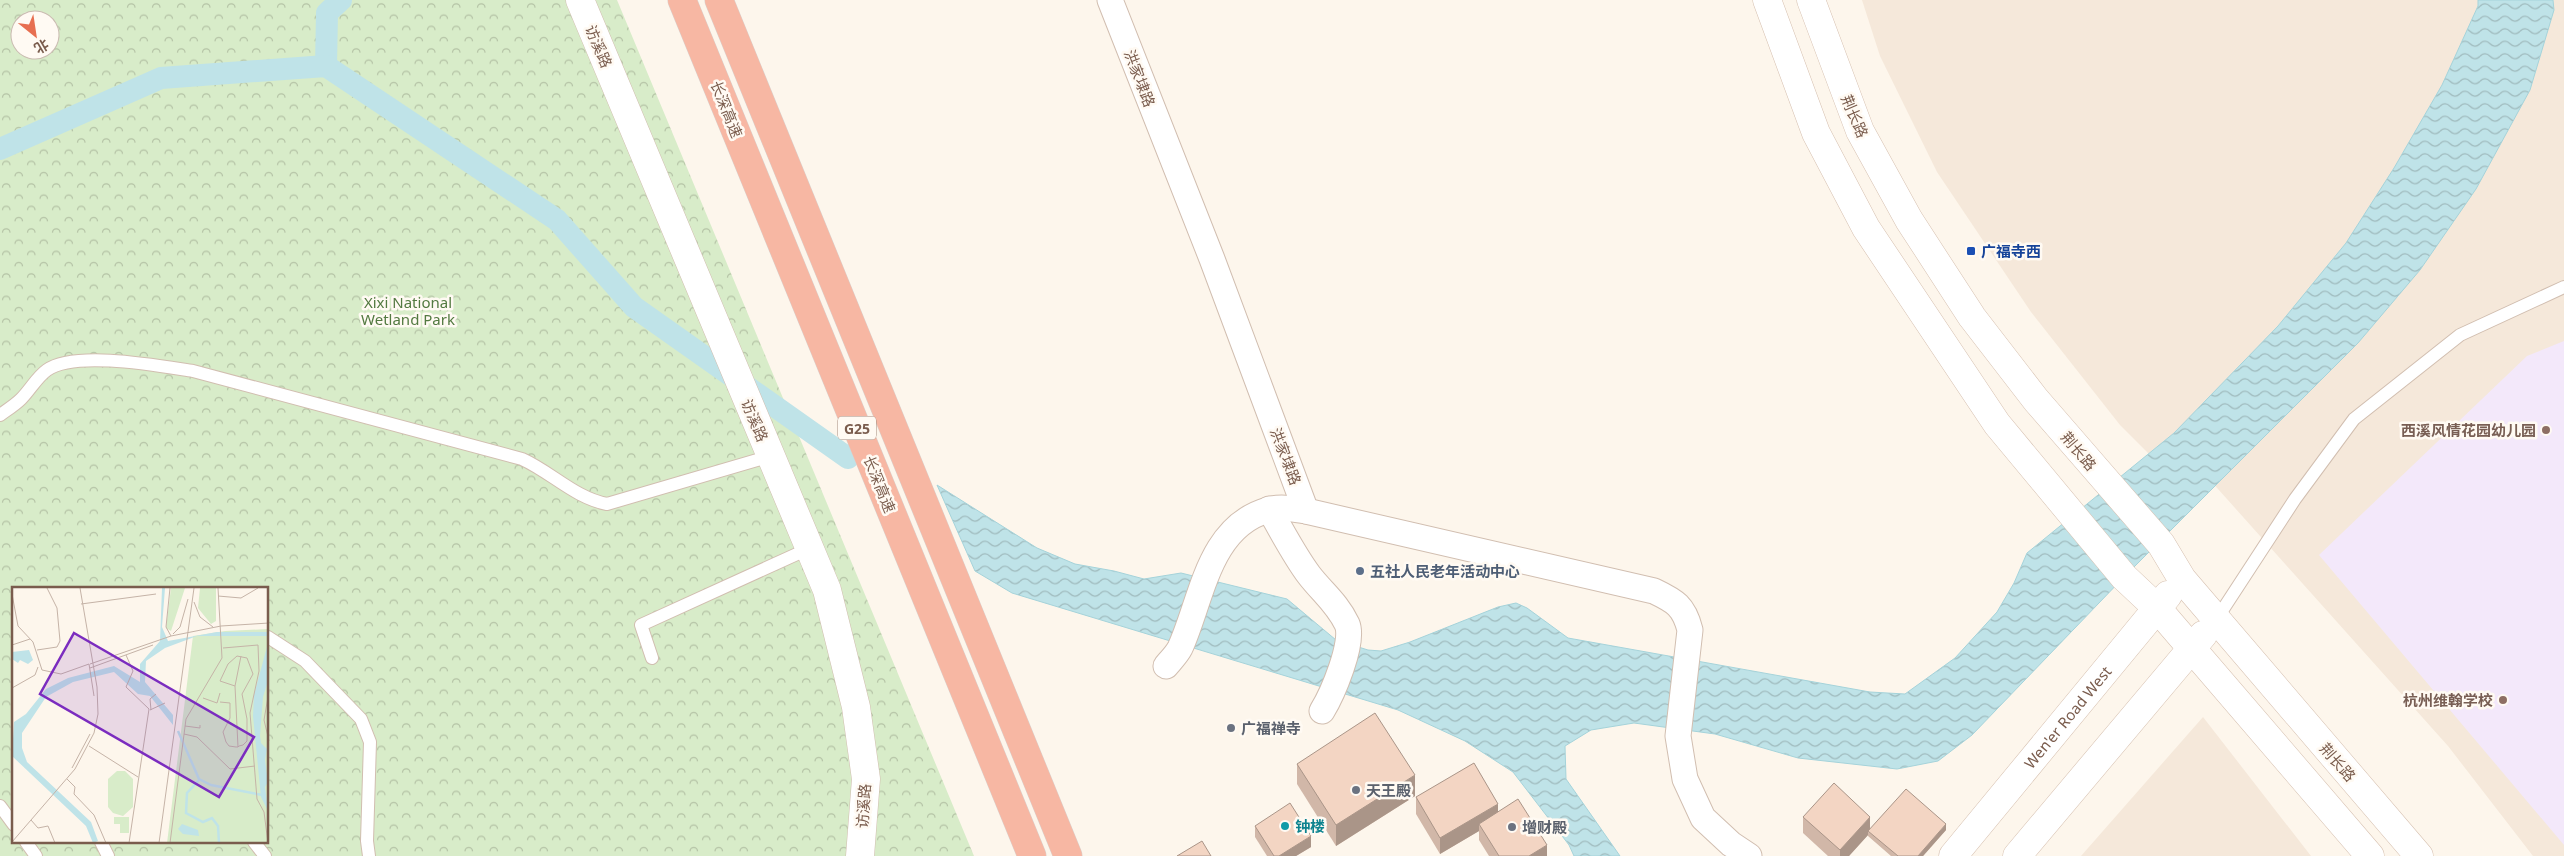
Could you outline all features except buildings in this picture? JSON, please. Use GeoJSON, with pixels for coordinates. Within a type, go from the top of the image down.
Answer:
{"type":"FeatureCollection","features":[{"type":"Feature","properties":{"kind":"highway","name":"长深高速"},"geometry":{"type":"LineString","coordinates":[[682,0],[1032,856]]}},
{"type":"Feature","properties":{"kind":"highway","name":"G25"},"geometry":{"type":"LineString","coordinates":[[719,0],[1068,856]]}},
{"type":"Feature","properties":{"kind":"main road","name":"访溪路"},"geometry":{"type":"LineString","coordinates":[[580,0],[827,590],[856,707],[866,779],[860,856]]}},
{"type":"Feature","properties":{"kind":"main road"},"geometry":{"type":"LineString","coordinates":[[1767,0],[1816,133],[1866,228],[1997,424],[2124,577],[2157,608],[2370,856]]}},
{"type":"Feature","properties":{"kind":"main road","name":"荆长路"},"geometry":{"type":"LineString","coordinates":[[1811,0],[1860,131],[1909,220],[1972,317],[2036,400],[2098,474],[2161,544],[2182,579],[2216,620],[2419,856]]}},
{"type":"Feature","properties":{"kind":"main road","name":"Wen'er Road West"},"geometry":{"type":"LineString","coordinates":[[1953,856],[2182,579]]}},
{"type":"Feature","properties":{"kind":"main road"},"geometry":{"type":"LineString","coordinates":[[2017,856],[2216,620]]}},
{"type":"Feature","properties":{"kind":"street","name":"洪家埭路"},"geometry":{"type":"LineString","coordinates":[[1110,0],[1212,259],[1306,510]]}},
{"type":"Feature","properties":{"kind":"street"},"geometry":{"type":"LineString","coordinates":[[1269,510],[1310,576],[1331,597],[1348,626],[1349,638],[1327,703]]}},
{"type":"Feature","properties":{"kind":"street"},"geometry":{"type":"LineString","coordinates":[[1173,658],[1211,563],[1227,538],[1246,519],[1269,510],[1306,510],[1654,591],[1673,600],[1686,615],[1690,630],[1678,736],[1685,779],[1703,818],[1731,844],[1749,856]]}},
{"type":"Feature","properties":{"kind":"lane"},"geometry":{"type":"LineString","coordinates":[[2216,620],[2295,499],[2354,419],[2460,335],[2564,288]]}},
{"type":"Feature","properties":{"kind":"lane"},"geometry":{"type":"LineString","coordinates":[[0,415],[20,400],[45,371],[59,363],[96,361],[151,364],[194,371],[522,459],[540,467],[591,501],[607,504],[771,456]]}},
{"type":"Feature","properties":{"kind":"lane"},"geometry":{"type":"LineString","coordinates":[[652,658],[641,625],[808,548]]}},
{"type":"Feature","properties":{"kind":"lane"},"geometry":{"type":"LineString","coordinates":[[269,638],[305,661],[360,719],[370,742],[367,821],[369,856]]}},
{"type":"Feature","properties":{"kind":"lane"},"geometry":{"type":"LineString","coordinates":[[0,806],[12,822]]}},
{"type":"Feature","properties":{"kind":"lane"},"geometry":{"type":"LineString","coordinates":[[27,844],[36,856]]}},
{"type":"Feature","properties":{"kind":"lane"},"geometry":{"type":"LineString","coordinates":[[102,844],[108,856]]}},
{"type":"Feature","properties":{"kind":"lane"},"geometry":{"type":"LineString","coordinates":[[256,844],[265,856]]}},
{"type":"Feature","properties":{"kind":"shaded area"},"geometry":{"type":"Polygon","coordinates":[[[1862,0],[2497,0],[2403,195],[2165,470],[2120,425],[2031,312],[1937,172],[1880,56],[1862,0]]]}},
{"type":"Feature","properties":{"kind":"shaded area"},"geometry":{"type":"Polygon","coordinates":[[[2528,0],[2564,0],[2564,856],[2533,856],[2448,746],[2201,470],[2528,0]]]}},
{"type":"Feature","properties":{"kind":"shaded area","name":"杭州维翰学校"},"geometry":{"type":"Polygon","coordinates":[[[2564,341],[2564,845],[2319,555],[2527,356],[2564,341]]]}},
{"type":"Feature","properties":{"kind":"shaded area"},"geometry":{"type":"Polygon","coordinates":[[[2203,717],[2311,856],[2081,856],[2203,717]]]}},
{"type":"Feature","properties":{"kind":"green space","name":"Xixi National Wetland Park"},"geometry":{"type":"Polygon","coordinates":[[[0,0],[617,0],[974,856],[0,856],[0,0]]]}},
{"type":"Feature","properties":{"kind":"water"},"geometry":{"type":"Polygon","coordinates":[[[2478,0],[2553,0],[2554,10],[2530,90],[2476,189],[2420,270],[2358,343],[2124,577],[1972,735],[1938,761],[1897,769],[1798,758],[1715,734],[1634,723],[1591,730],[1565,746],[1566,779],[1620,856],[1574,856],[1569,845],[1513,772],[1465,741],[1398,710],[1012,593],[975,571],[937,485],[1037,548],[1075,564],[1144,579],[1181,573],[1287,599],[1336,640],[1368,650],[1381,651],[1410,642],[1498,607],[1516,603],[1527,608],[1568,638],[1870,692],[1905,694],[1955,658],[1997,612],[2014,583],[2027,553],[2174,433],[2278,326],[2346,243],[2394,168],[2442,85],[2478,6],[2478,0]]]}},
{"type":"Feature","properties":{"kind":"waterway"},"geometry":{"type":"LineString","coordinates":[[326,66],[327,13],[341,0]]}},
{"type":"Feature","properties":{"kind":"waterway"},"geometry":{"type":"LineString","coordinates":[[0,149],[161,78],[326,66],[557,220],[634,307],[848,458]]}},
{"type":"Feature","properties":{"kind":"place","name":"广福寺西"},"geometry":{"type":"Point","coordinates":[1971,251]}},
{"type":"Feature","properties":{"kind":"place","name":"西溪风情花园幼儿园"},"geometry":{"type":"Point","coordinates":[2546,430]}},
{"type":"Feature","properties":{"kind":"place","name":"五社人民老年活动中心"},"geometry":{"type":"Point","coordinates":[1360,571]}},
{"type":"Feature","properties":{"kind":"place","name":"杭州维翰学校"},"geometry":{"type":"Point","coordinates":[2503,700]}},
{"type":"Feature","properties":{"kind":"place","name":"广福禅寺"},"geometry":{"type":"Point","coordinates":[1231,728]}},
{"type":"Feature","properties":{"kind":"place","name":"天王殿"},"geometry":{"type":"Point","coordinates":[1356,790]}},
{"type":"Feature","properties":{"kind":"place","name":"钟楼"},"geometry":{"type":"Point","coordinates":[1285,826]}},
{"type":"Feature","properties":{"kind":"place","name":"增财殿"},"geometry":{"type":"Point","coordinates":[1512,827]}}]}
